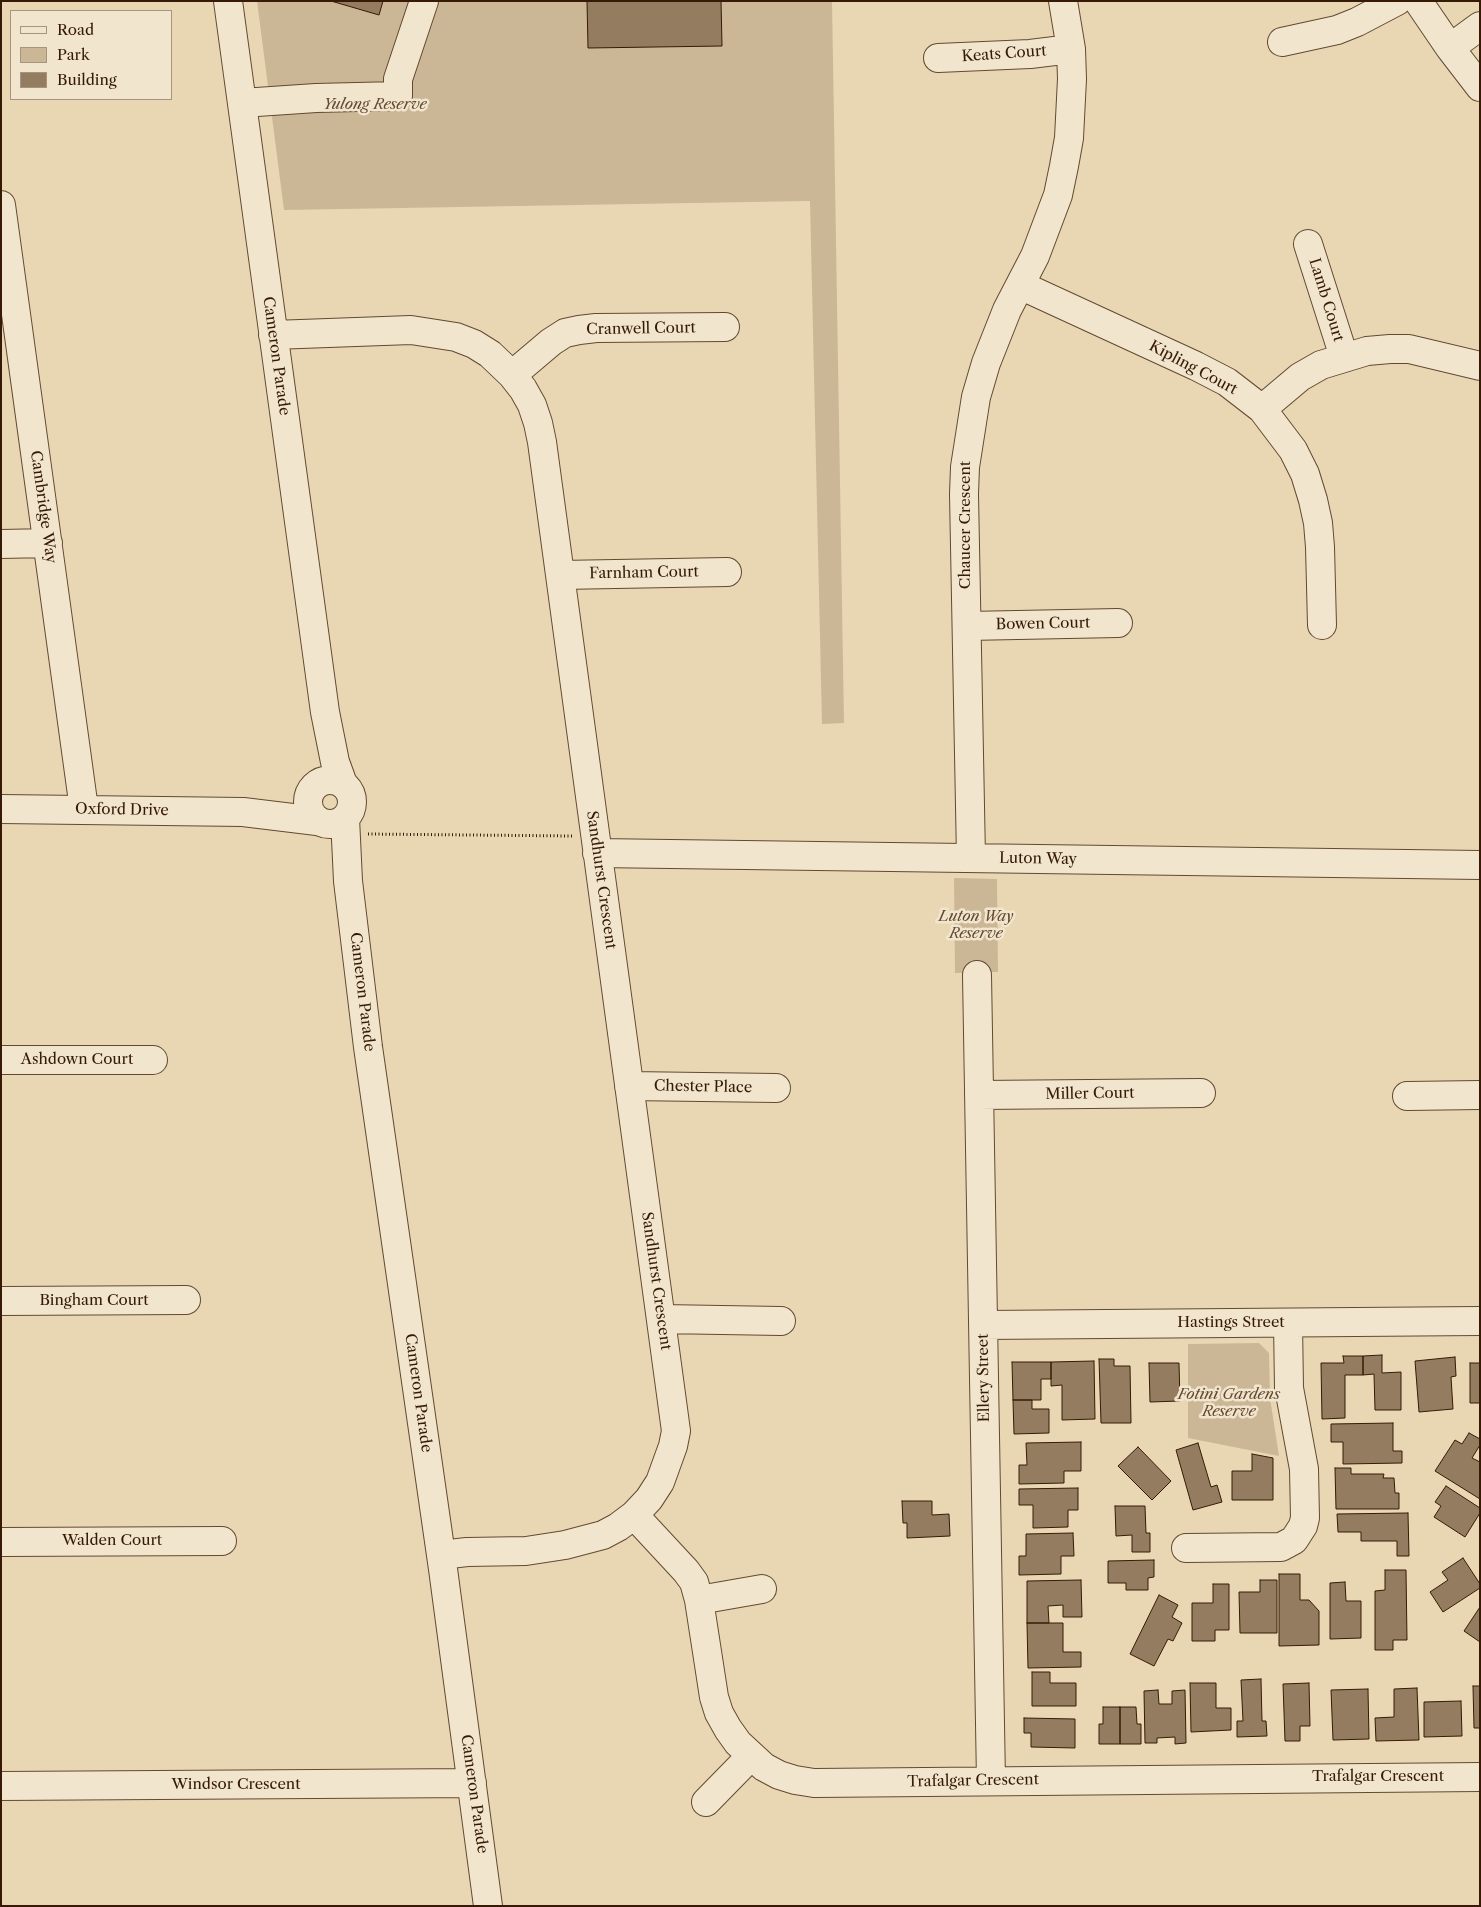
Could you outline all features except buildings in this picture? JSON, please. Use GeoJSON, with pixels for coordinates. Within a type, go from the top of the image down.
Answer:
{"type":"FeatureCollection","features":[{"type":"Feature","properties":{"kind":"street","name":"Cameron Parade"},"geometry":{"type":"LineString","coordinates":[[228,1],[325,712],[335,762],[324,785]]}},
{"type":"Feature","properties":{"kind":"street"},"geometry":{"type":"LineString","coordinates":[[242,103],[316,98],[398,96],[398,80],[424,1]]}},
{"type":"Feature","properties":{"kind":"street","name":"Chaucer Crescent"},"geometry":{"type":"LineString","coordinates":[[971,858],[964,494],[969,433],[976,397],[986,363],[1007,310],[1035,256],[1058,195],[1064,166],[1071,108],[1071,49],[1064,1]]}},
{"type":"Feature","properties":{"kind":"street"},"geometry":{"type":"LineString","coordinates":[[1282,42],[1337,30],[1357,22],[1397,1]]}},
{"type":"Feature","properties":{"kind":"street"},"geometry":{"type":"LineString","coordinates":[[1418,1],[1450,48],[1480,87]]}},
{"type":"Feature","properties":{"kind":"street"},"geometry":{"type":"LineString","coordinates":[[1450,48],[1480,26]]}},
{"type":"Feature","properties":{"kind":"street","name":"Keats Court"},"geometry":{"type":"LineString","coordinates":[[938,58],[1030,54],[1071,49]]}},
{"type":"Feature","properties":{"kind":"street","name":"Cambridge Way"},"geometry":{"type":"LineString","coordinates":[[1,204],[6,277],[48,543],[84,809]]}},
{"type":"Feature","properties":{"kind":"street","name":"Lamb Court"},"geometry":{"type":"LineString","coordinates":[[1308,244],[1344,357]]}},
{"type":"Feature","properties":{"kind":"street","name":"Kipling Court"},"geometry":{"type":"LineString","coordinates":[[1020,285],[1196,366],[1227,382],[1262,409],[1292,450],[1305,474],[1314,500],[1320,547],[1322,625]]}},
{"type":"Feature","properties":{"kind":"street","name":"Cranwell Court"},"geometry":{"type":"LineString","coordinates":[[512,375],[551,342],[565,334],[579,330],[596,328],[725,327]]}},
{"type":"Feature","properties":{"kind":"street","name":"Sandhurst Crescent"},"geometry":{"type":"LineString","coordinates":[[273,335],[411,330],[456,337],[474,344],[490,354],[512,375],[523,389],[538,422],[560,575],[587,844],[629,1086],[676,1431],[673,1446],[660,1482],[649,1499],[634,1515],[618,1527],[587,1540],[526,1550],[469,1565],[442,1562]]}},
{"type":"Feature","properties":{"kind":"street"},"geometry":{"type":"LineString","coordinates":[[1262,409],[1300,377],[1321,365],[1367,351],[1390,348],[1409,349],[1480,366]]}},
{"type":"Feature","properties":{"kind":"street"},"geometry":{"type":"LineString","coordinates":[[1,544],[48,543]]}},
{"type":"Feature","properties":{"kind":"street","name":"Farnham Court"},"geometry":{"type":"LineString","coordinates":[[560,575],[727,572]]}},
{"type":"Feature","properties":{"kind":"street","name":"Bowen Court"},"geometry":{"type":"LineString","coordinates":[[967,626],[1118,623]]}},
{"type":"Feature","properties":{"kind":"street"},"geometry":{"type":"LineString","coordinates":[[324,785],[350,794],[352,800],[351,807],[333,824],[308,809],[308,794],[324,785]]}},
{"type":"Feature","properties":{"kind":"street","name":"Oxford Drive"},"geometry":{"type":"LineString","coordinates":[[243,812],[274,805],[324,785]]}},
{"type":"Feature","properties":{"kind":"street","name":"Oxford Drive"},"geometry":{"type":"LineString","coordinates":[[1,809],[243,812],[333,824]]}},
{"type":"Feature","properties":{"kind":"street","name":"Cameron Parade"},"geometry":{"type":"LineString","coordinates":[[333,824],[348,881],[368,1047],[442,1562],[488,1906]]}},
{"type":"Feature","properties":{"kind":"street","name":"Luton Way"},"geometry":{"type":"LineString","coordinates":[[587,844],[971,858],[1480,865]]}},
{"type":"Feature","properties":{"kind":"street","name":"Ellery Street"},"geometry":{"type":"LineString","coordinates":[[977,975],[991,1781]]}},
{"type":"Feature","properties":{"kind":"street","name":"Ashdown Court"},"geometry":{"type":"LineString","coordinates":[[1,1060],[153,1060]]}},
{"type":"Feature","properties":{"kind":"street","name":"Chester Place"},"geometry":{"type":"LineString","coordinates":[[629,1086],[776,1088]]}},
{"type":"Feature","properties":{"kind":"street","name":"Miller Court"},"geometry":{"type":"LineString","coordinates":[[979,1095],[1201,1093]]}},
{"type":"Feature","properties":{"kind":"street"},"geometry":{"type":"LineString","coordinates":[[1407,1096],[1480,1095]]}},
{"type":"Feature","properties":{"kind":"street","name":"Bingham Court"},"geometry":{"type":"LineString","coordinates":[[1,1301],[186,1300]]}},
{"type":"Feature","properties":{"kind":"street"},"geometry":{"type":"LineString","coordinates":[[662,1319],[781,1321]]}},
{"type":"Feature","properties":{"kind":"street","name":"Hastings Street"},"geometry":{"type":"LineString","coordinates":[[983,1325],[1480,1321]]}},
{"type":"Feature","properties":{"kind":"street"},"geometry":{"type":"LineString","coordinates":[[1186,1548],[1281,1546],[1294,1540],[1303,1526],[1304,1469],[1289,1388],[1288,1323]]}},
{"type":"Feature","properties":{"kind":"street","name":"Trafalgar Crescent"},"geometry":{"type":"LineString","coordinates":[[634,1515],[694,1582],[699,1600],[714,1697],[719,1713],[728,1729],[751,1756],[764,1767],[779,1775],[814,1783],[1480,1776]]}},
{"type":"Feature","properties":{"kind":"street","name":"Walden Court"},"geometry":{"type":"LineString","coordinates":[[1,1542],[222,1541]]}},
{"type":"Feature","properties":{"kind":"street"},"geometry":{"type":"LineString","coordinates":[[699,1600],[762,1589]]}},
{"type":"Feature","properties":{"kind":"street"},"geometry":{"type":"LineString","coordinates":[[706,1802],[751,1756]]}},
{"type":"Feature","properties":{"kind":"street","name":"Windsor Crescent"},"geometry":{"type":"LineString","coordinates":[[1,1786],[472,1783]]}},
{"type":"Feature","properties":{"kind":"path"},"geometry":{"type":"LineString","coordinates":[[333,824],[587,844]]}},
{"type":"Feature","properties":{"kind":"green space","name":"Yulong Reserve"},"geometry":{"type":"Polygon","coordinates":[[[257,1],[832,1],[844,723],[822,724],[810,201],[284,210],[257,1]]]}},
{"type":"Feature","properties":{"kind":"green space","name":"Luton Way Reserve"},"geometry":{"type":"Polygon","coordinates":[[[954,878],[997,879],[998,972],[955,973],[954,878]]]}},
{"type":"Feature","properties":{"kind":"green space","name":"Fotini Gardens Reserve"},"geometry":{"type":"Polygon","coordinates":[[[1259,1343],[1269,1353],[1270,1398],[1279,1456],[1188,1438],[1188,1344],[1259,1343]]]}}]}
